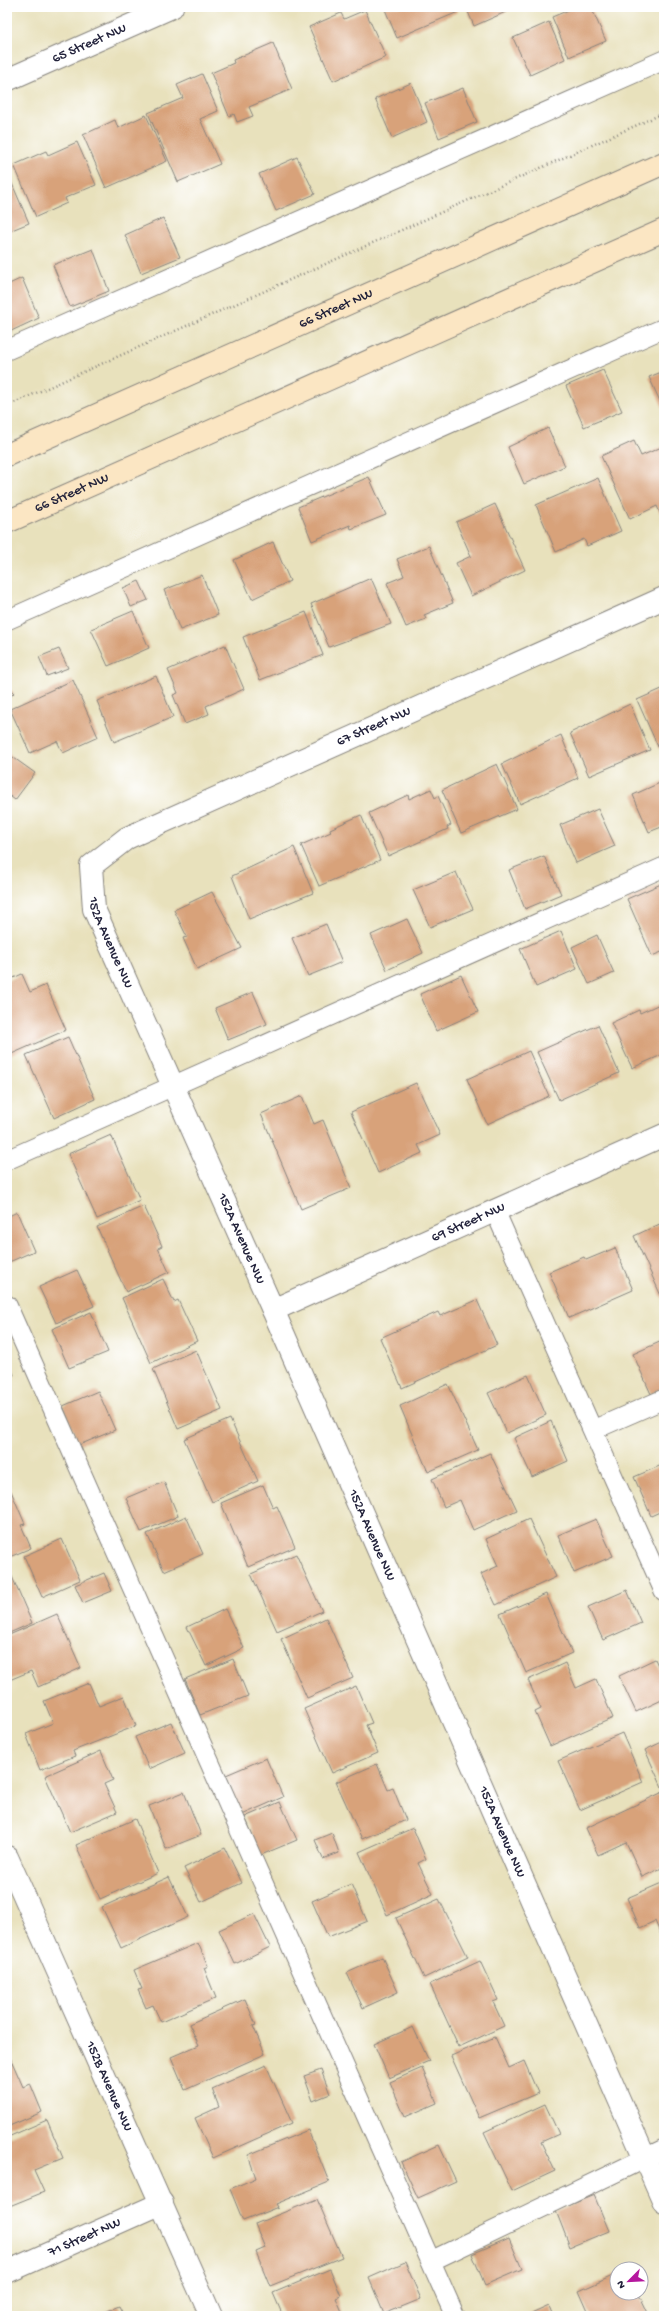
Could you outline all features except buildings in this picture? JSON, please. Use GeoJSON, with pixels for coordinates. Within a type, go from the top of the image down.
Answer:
{"type":"FeatureCollection","features":[{"type":"Feature","properties":{"kind":"main road","name":"66 Street NW"},"geometry":{"type":"LineString","coordinates":[[7,455],[664,163]]}},
{"type":"Feature","properties":{"kind":"main road","name":"66 Street NW"},"geometry":{"type":"LineString","coordinates":[[7,522],[664,230]]}},
{"type":"Feature","properties":{"kind":"street","name":"65 Street NW"},"geometry":{"type":"LineString","coordinates":[[7,80],[172,7]]}},
{"type":"Feature","properties":{"kind":"street","name":"67 Street NW"},"geometry":{"type":"LineString","coordinates":[[91,866],[127,838],[664,598]]}},
{"type":"Feature","properties":{"kind":"street","name":"152A Avenue NW"},"geometry":{"type":"LineString","coordinates":[[91,866],[94,909],[273,1310],[664,2202]]}},
{"type":"Feature","properties":{"kind":"street","name":"69 Street NW"},"geometry":{"type":"LineString","coordinates":[[273,1310],[664,1135]]}},
{"type":"Feature","properties":{"kind":"street","name":"152B Avenue NW"},"geometry":{"type":"LineString","coordinates":[[7,1857],[212,2316]]}},
{"type":"Feature","properties":{"kind":"street","name":"71 Street NW"},"geometry":{"type":"LineString","coordinates":[[7,2272],[162,2203]]}},
{"type":"Feature","properties":{"kind":"lane"},"geometry":{"type":"LineString","coordinates":[[7,350],[664,60]]}},
{"type":"Feature","properties":{"kind":"lane"},"geometry":{"type":"LineString","coordinates":[[7,620],[664,328]]}},
{"type":"Feature","properties":{"kind":"lane"},"geometry":{"type":"LineString","coordinates":[[7,1160],[664,867]]}},
{"type":"Feature","properties":{"kind":"lane"},"geometry":{"type":"LineString","coordinates":[[495,1211],[664,1590]]}},
{"type":"Feature","properties":{"kind":"lane"},"geometry":{"type":"LineString","coordinates":[[7,1305],[455,2316]]}},
{"type":"Feature","properties":{"kind":"lane"},"geometry":{"type":"LineString","coordinates":[[593,1430],[664,1398]]}},
{"type":"Feature","properties":{"kind":"lane"},"geometry":{"type":"LineString","coordinates":[[431,2261],[664,2149]]}},
{"type":"Feature","properties":{"kind":"path"},"geometry":{"type":"LineString","coordinates":[[7,406],[664,113]]}}]}
